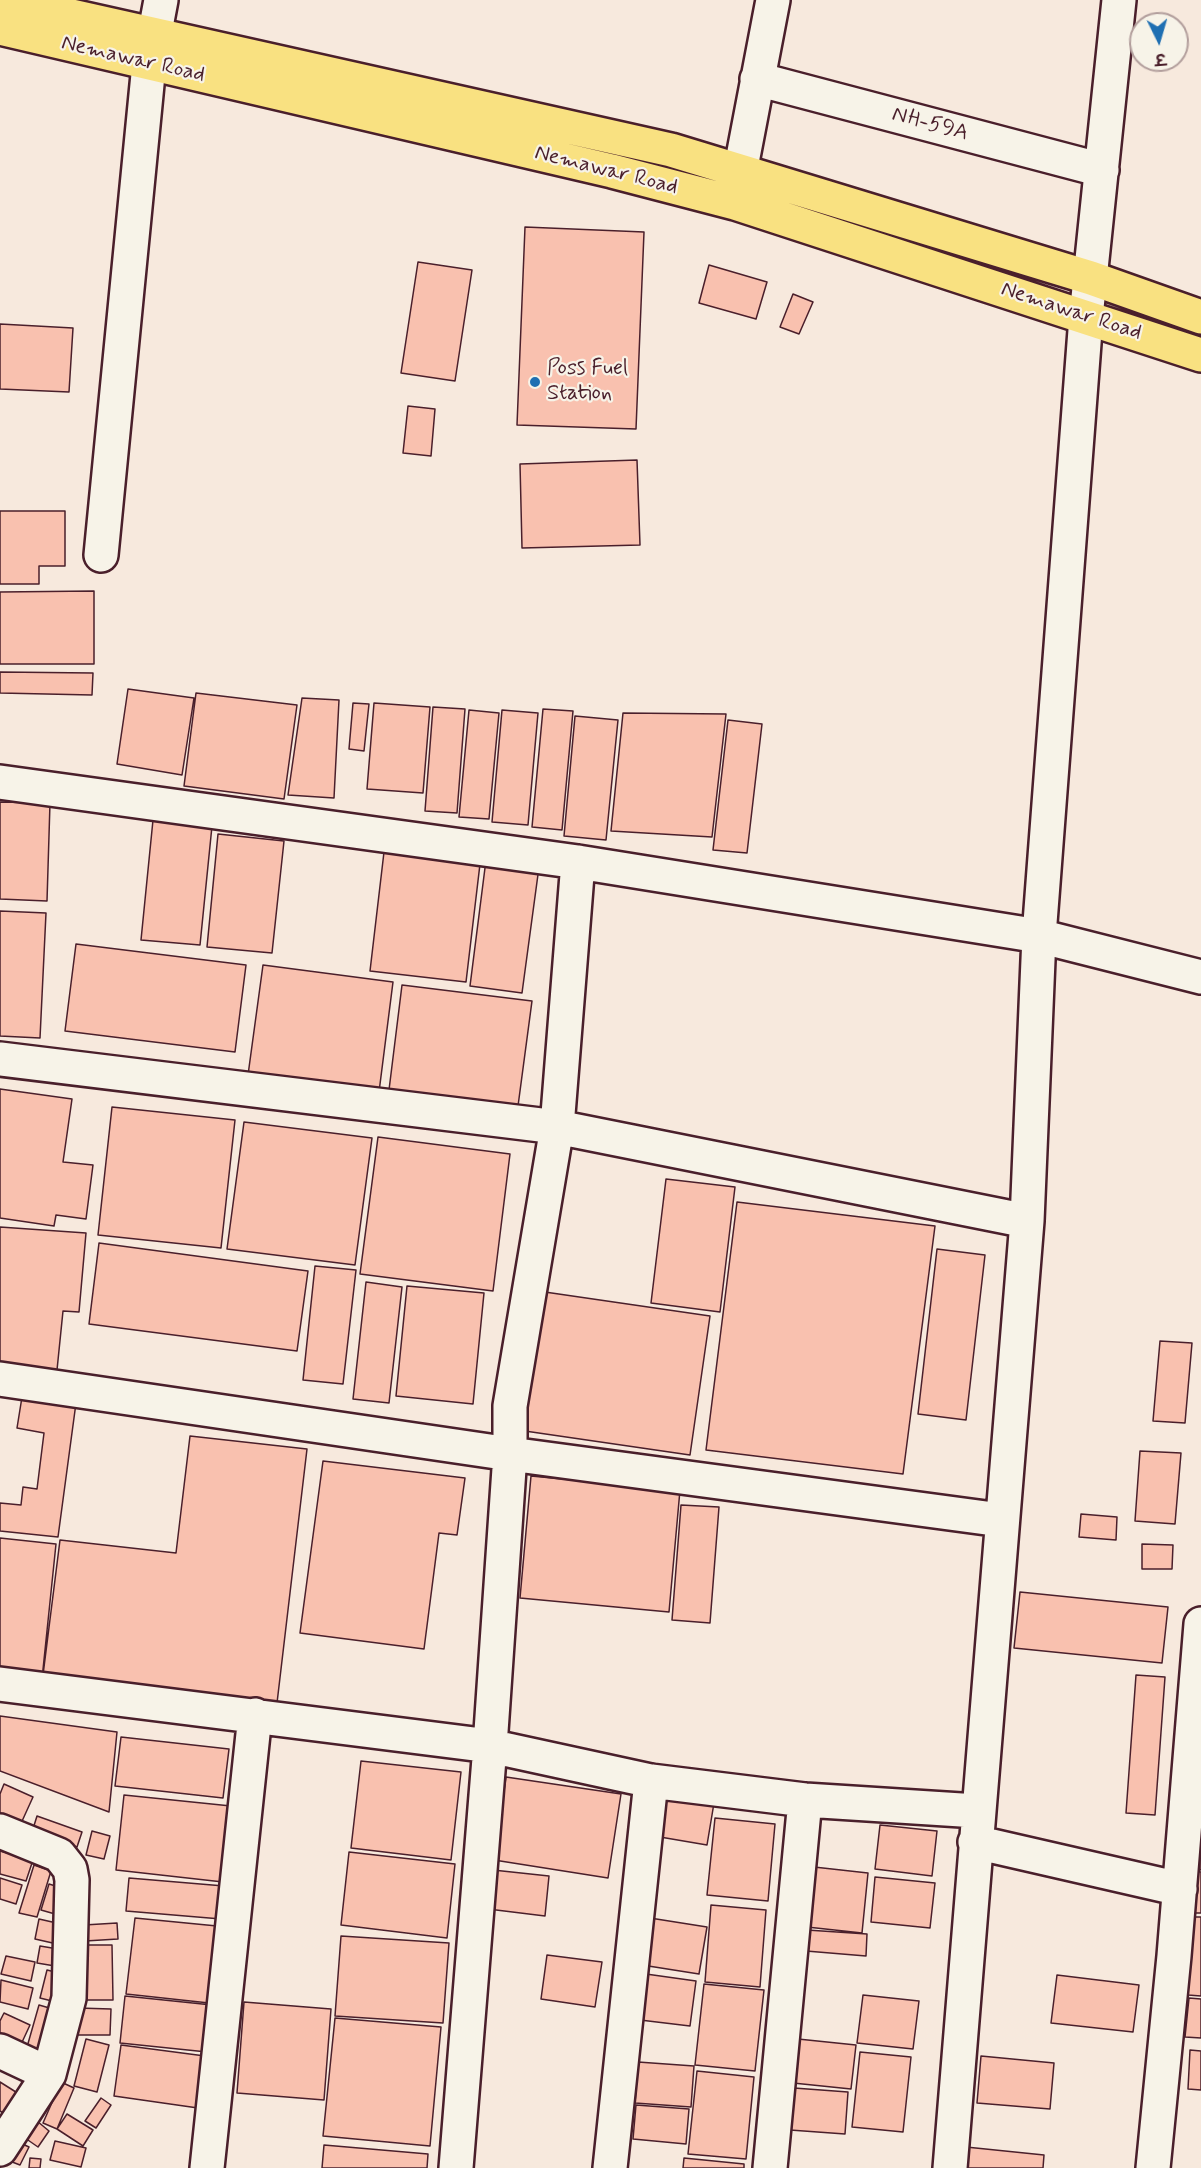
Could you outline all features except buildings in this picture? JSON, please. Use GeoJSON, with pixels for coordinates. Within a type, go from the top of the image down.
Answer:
{"type":"FeatureCollection","features":[{"type":"Feature","properties":{"kind":"highway","name":"Nemawar Road"},"geometry":{"type":"LineString","coordinates":[[0,0],[151,49],[735,203],[1201,355]]}},
{"type":"Feature","properties":{"kind":"highway","name":"Nemawar Road"},"geometry":{"type":"LineString","coordinates":[[0,28],[151,49],[671,150],[1091,278],[1201,317]]}},
{"type":"Feature","properties":{"kind":"street"},"geometry":{"type":"LineString","coordinates":[[101,555],[151,49],[161,0]]}},
{"type":"Feature","properties":{"kind":"street"},"geometry":{"type":"LineString","coordinates":[[735,203],[739,170],[772,0]]}},
{"type":"Feature","properties":{"kind":"street"},"geometry":{"type":"LineString","coordinates":[[950,2168],[1027,1221],[1039,936],[1086,317],[1119,0]]}},
{"type":"Feature","properties":{"kind":"street","name":"NH-59A"},"geometry":{"type":"LineString","coordinates":[[757,79],[1102,170]]}},
{"type":"Feature","properties":{"kind":"street"},"geometry":{"type":"LineString","coordinates":[[0,782],[578,862],[1039,936],[1201,977]]}},
{"type":"Feature","properties":{"kind":"street"},"geometry":{"type":"LineString","coordinates":[[456,2168],[490,1746],[510,1454],[510,1406],[557,1127],[578,862]]}},
{"type":"Feature","properties":{"kind":"street"},"geometry":{"type":"LineString","coordinates":[[0,1059],[557,1127],[1027,1221]]}},
{"type":"Feature","properties":{"kind":"street"},"geometry":{"type":"LineString","coordinates":[[0,1379],[510,1454],[1001,1520]]}},
{"type":"Feature","properties":{"kind":"street"},"geometry":{"type":"LineString","coordinates":[[1153,2168],[1180,1889],[1201,1624]]}},
{"type":"Feature","properties":{"kind":"street"},"geometry":{"type":"LineString","coordinates":[[0,1684],[490,1746],[651,1781],[805,1800],[976,1827],[1180,1889]]}},
{"type":"Feature","properties":{"kind":"street"},"geometry":{"type":"LineString","coordinates":[[207,2168],[255,1715]]}},
{"type":"Feature","properties":{"kind":"street"},"geometry":{"type":"LineString","coordinates":[[610,2168],[651,1781]]}},
{"type":"Feature","properties":{"kind":"street"},"geometry":{"type":"LineString","coordinates":[[770,2168],[805,1800]]}},
{"type":"Feature","properties":{"kind":"street"},"geometry":{"type":"LineString","coordinates":[[0,1832],[58,1855],[70,1869],[72,1880],[69,1998],[49,2074],[0,2149]]}},
{"type":"Feature","properties":{"kind":"street"},"geometry":{"type":"LineString","coordinates":[[0,2051],[49,2074]]}},
{"type":"Feature","properties":{"kind":"place","name":"Poss Fuel Station"},"geometry":{"type":"Point","coordinates":[535,382]}}]}
